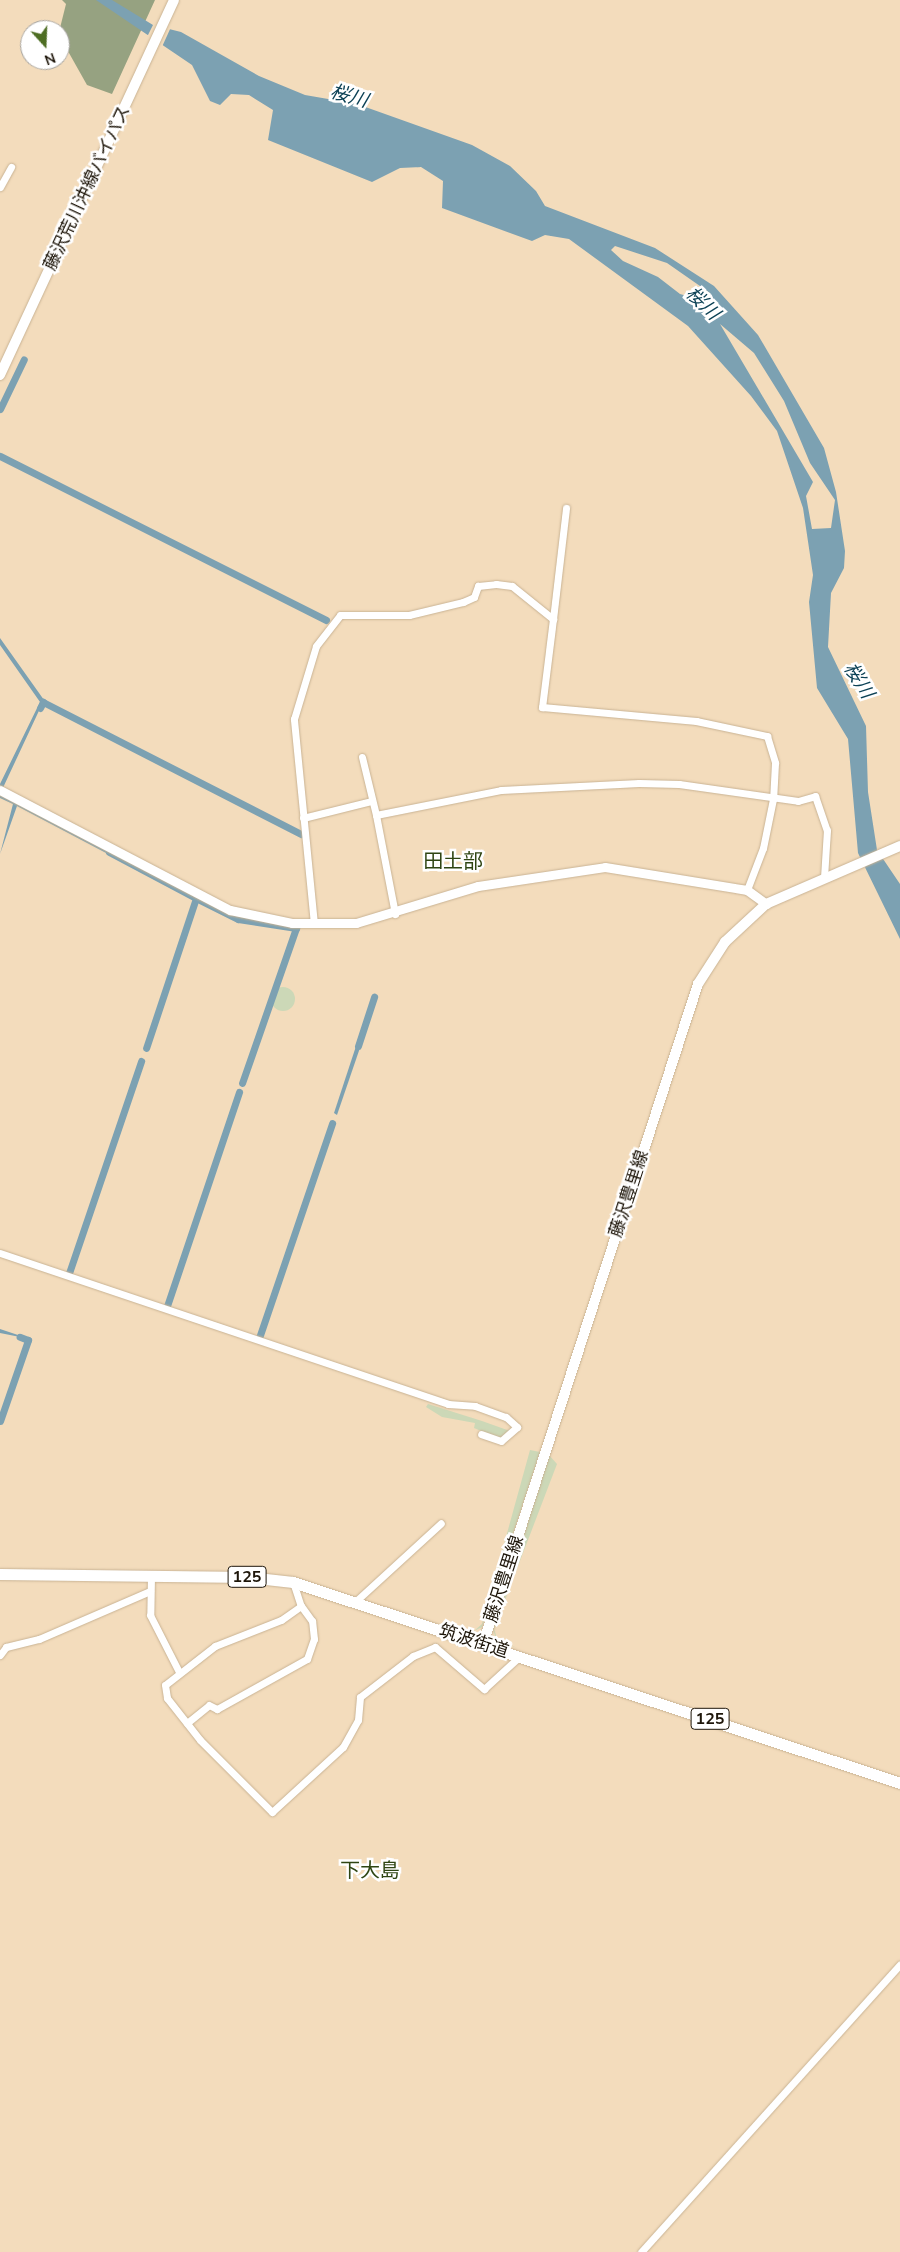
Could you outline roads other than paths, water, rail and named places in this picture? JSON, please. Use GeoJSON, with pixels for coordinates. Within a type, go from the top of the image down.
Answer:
{"type":"FeatureCollection","features":[{"type":"Feature","properties":{"kind":"highway","name":"筑波街道"},"geometry":{"type":"LineString","coordinates":[[0,1568],[35,1575]]}},
{"type":"Feature","properties":{"kind":"highway","name":"筑波街道"},"geometry":{"type":"LineString","coordinates":[[0,1574],[151,1576],[293,1582],[356,1601],[900,1783]]}},
{"type":"Feature","properties":{"kind":"main road","name":"藤沢荒川沖線バイパス"},"geometry":{"type":"LineString","coordinates":[[0,375],[174,0]]}},
{"type":"Feature","properties":{"kind":"main road","name":"藤沢豊里線"},"geometry":{"type":"LineString","coordinates":[[483,1644],[698,984],[725,942],[766,904],[900,846]]}},
{"type":"Feature","properties":{"kind":"street"},"geometry":{"type":"LineString","coordinates":[[0,187],[11,167]]}},
{"type":"Feature","properties":{"kind":"street"},"geometry":{"type":"LineString","coordinates":[[566,508],[542,707],[696,722],[767,736],[775,763],[773,798],[763,848],[747,890]]}},
{"type":"Feature","properties":{"kind":"street"},"geometry":{"type":"LineString","coordinates":[[314,924],[294,719],[316,646],[340,615],[409,615],[463,602],[474,598],[478,586],[496,584],[512,586],[553,619]]}},
{"type":"Feature","properties":{"kind":"street"},"geometry":{"type":"LineString","coordinates":[[362,757],[371,802],[376,815],[395,914]]}},
{"type":"Feature","properties":{"kind":"street"},"geometry":{"type":"LineString","coordinates":[[376,815],[501,790],[638,783],[798,801],[815,796],[827,830],[826,877]]}},
{"type":"Feature","properties":{"kind":"street"},"geometry":{"type":"LineString","coordinates":[[0,790],[230,910],[314,924],[356,923],[395,914],[478,886],[591,867],[625,868],[747,890],[766,904]]}},
{"type":"Feature","properties":{"kind":"street"},"geometry":{"type":"LineString","coordinates":[[303,818],[371,802]]}},
{"type":"Feature","properties":{"kind":"street"},"geometry":{"type":"LineString","coordinates":[[0,1253],[448,1404],[475,1406],[506,1417],[518,1427],[501,1441],[481,1434]]}},
{"type":"Feature","properties":{"kind":"street"},"geometry":{"type":"LineString","coordinates":[[356,1601],[441,1523]]}},
{"type":"Feature","properties":{"kind":"street"},"geometry":{"type":"LineString","coordinates":[[151,1576],[150,1615],[178,1672]]}},
{"type":"Feature","properties":{"kind":"street"},"geometry":{"type":"LineString","coordinates":[[187,1723],[209,1705],[217,1709],[307,1659],[314,1638],[312,1621],[302,1606],[293,1582]]}},
{"type":"Feature","properties":{"kind":"street"},"geometry":{"type":"LineString","coordinates":[[0,1655],[3,1644],[40,1639],[150,1591]]}},
{"type":"Feature","properties":{"kind":"street"},"geometry":{"type":"LineString","coordinates":[[302,1606],[214,1646],[178,1672],[164,1691],[187,1723],[272,1812],[343,1747],[358,1720],[360,1697],[413,1656],[435,1648],[484,1689],[520,1656]]}},
{"type":"Feature","properties":{"kind":"street"},"geometry":{"type":"LineString","coordinates":[[641,2252],[900,1964]]}},
{"type":"Feature","properties":{"kind":"water","name":"桜川"},"geometry":{"type":"Polygon","coordinates":[[[96,0],[112,0],[153,25],[181,32],[259,76],[305,95],[357,104],[472,145],[510,166],[536,191],[545,206],[655,248],[714,286],[758,335],[824,448],[836,492],[845,551],[844,568],[831,593],[828,647],[866,726],[868,792],[877,850],[900,884],[900,939],[858,853],[848,739],[817,688],[809,602],[813,575],[803,508],[777,431],[751,396],[688,326],[569,239],[545,235],[532,241],[442,208],[443,181],[421,167],[400,168],[372,182],[268,140],[273,110],[249,95],[231,94],[220,105],[210,101],[192,65],[96,0]],[[615,246],[611,250],[623,261],[658,277],[680,294],[712,303],[710,293],[667,263],[615,246]],[[720,324],[813,482],[806,496],[812,529],[831,528],[835,500],[810,463],[784,401],[754,353],[720,324]]]}},
{"type":"Feature","properties":{"kind":"water"},"geometry":{"type":"Polygon","coordinates":[[[0,638],[44,700],[1,792],[109,850],[108,854],[17,806],[0,854],[13,804],[0,798],[0,784],[40,702],[0,645],[0,638]]]}},
{"type":"Feature","properties":{"kind":"water"},"geometry":{"type":"Polygon","coordinates":[[[359,1037],[363,1039],[337,1115],[334,1113],[359,1037]]]}},
{"type":"Feature","properties":{"kind":"water"},"geometry":{"type":"Polygon","coordinates":[[[0,1329],[30,1339],[0,1333],[0,1329]]]}},
{"type":"Feature","properties":{"kind":"waterway"},"geometry":{"type":"LineString","coordinates":[[0,409],[24,359]]}},
{"type":"Feature","properties":{"kind":"waterway"},"geometry":{"type":"LineString","coordinates":[[0,456],[326,620]]}},
{"type":"Feature","properties":{"kind":"waterway"},"geometry":{"type":"LineString","coordinates":[[40,708],[43,702],[301,834]]}},
{"type":"Feature","properties":{"kind":"waterway"},"geometry":{"type":"LineString","coordinates":[[109,852],[196,898],[146,1048]]}},
{"type":"Feature","properties":{"kind":"waterway"},"geometry":{"type":"LineString","coordinates":[[196,898],[238,919],[296,928],[242,1083]]}},
{"type":"Feature","properties":{"kind":"waterway"},"geometry":{"type":"LineString","coordinates":[[358,1046],[374,997]]}},
{"type":"Feature","properties":{"kind":"waterway"},"geometry":{"type":"LineString","coordinates":[[69,1273],[141,1061]]}},
{"type":"Feature","properties":{"kind":"waterway"},"geometry":{"type":"LineString","coordinates":[[167,1306],[239,1092]]}},
{"type":"Feature","properties":{"kind":"waterway"},"geometry":{"type":"LineString","coordinates":[[259,1338],[332,1123]]}},
{"type":"Feature","properties":{"kind":"waterway"},"geometry":{"type":"LineString","coordinates":[[0,1421],[28,1340],[20,1337]]}},
{"type":"Feature","properties":{"kind":"district","name":"田土部"},"geometry":{"type":"Point","coordinates":[453,861]}},
{"type":"Feature","properties":{"kind":"district","name":"下大島"},"geometry":{"type":"Point","coordinates":[370,1870]}}]}
